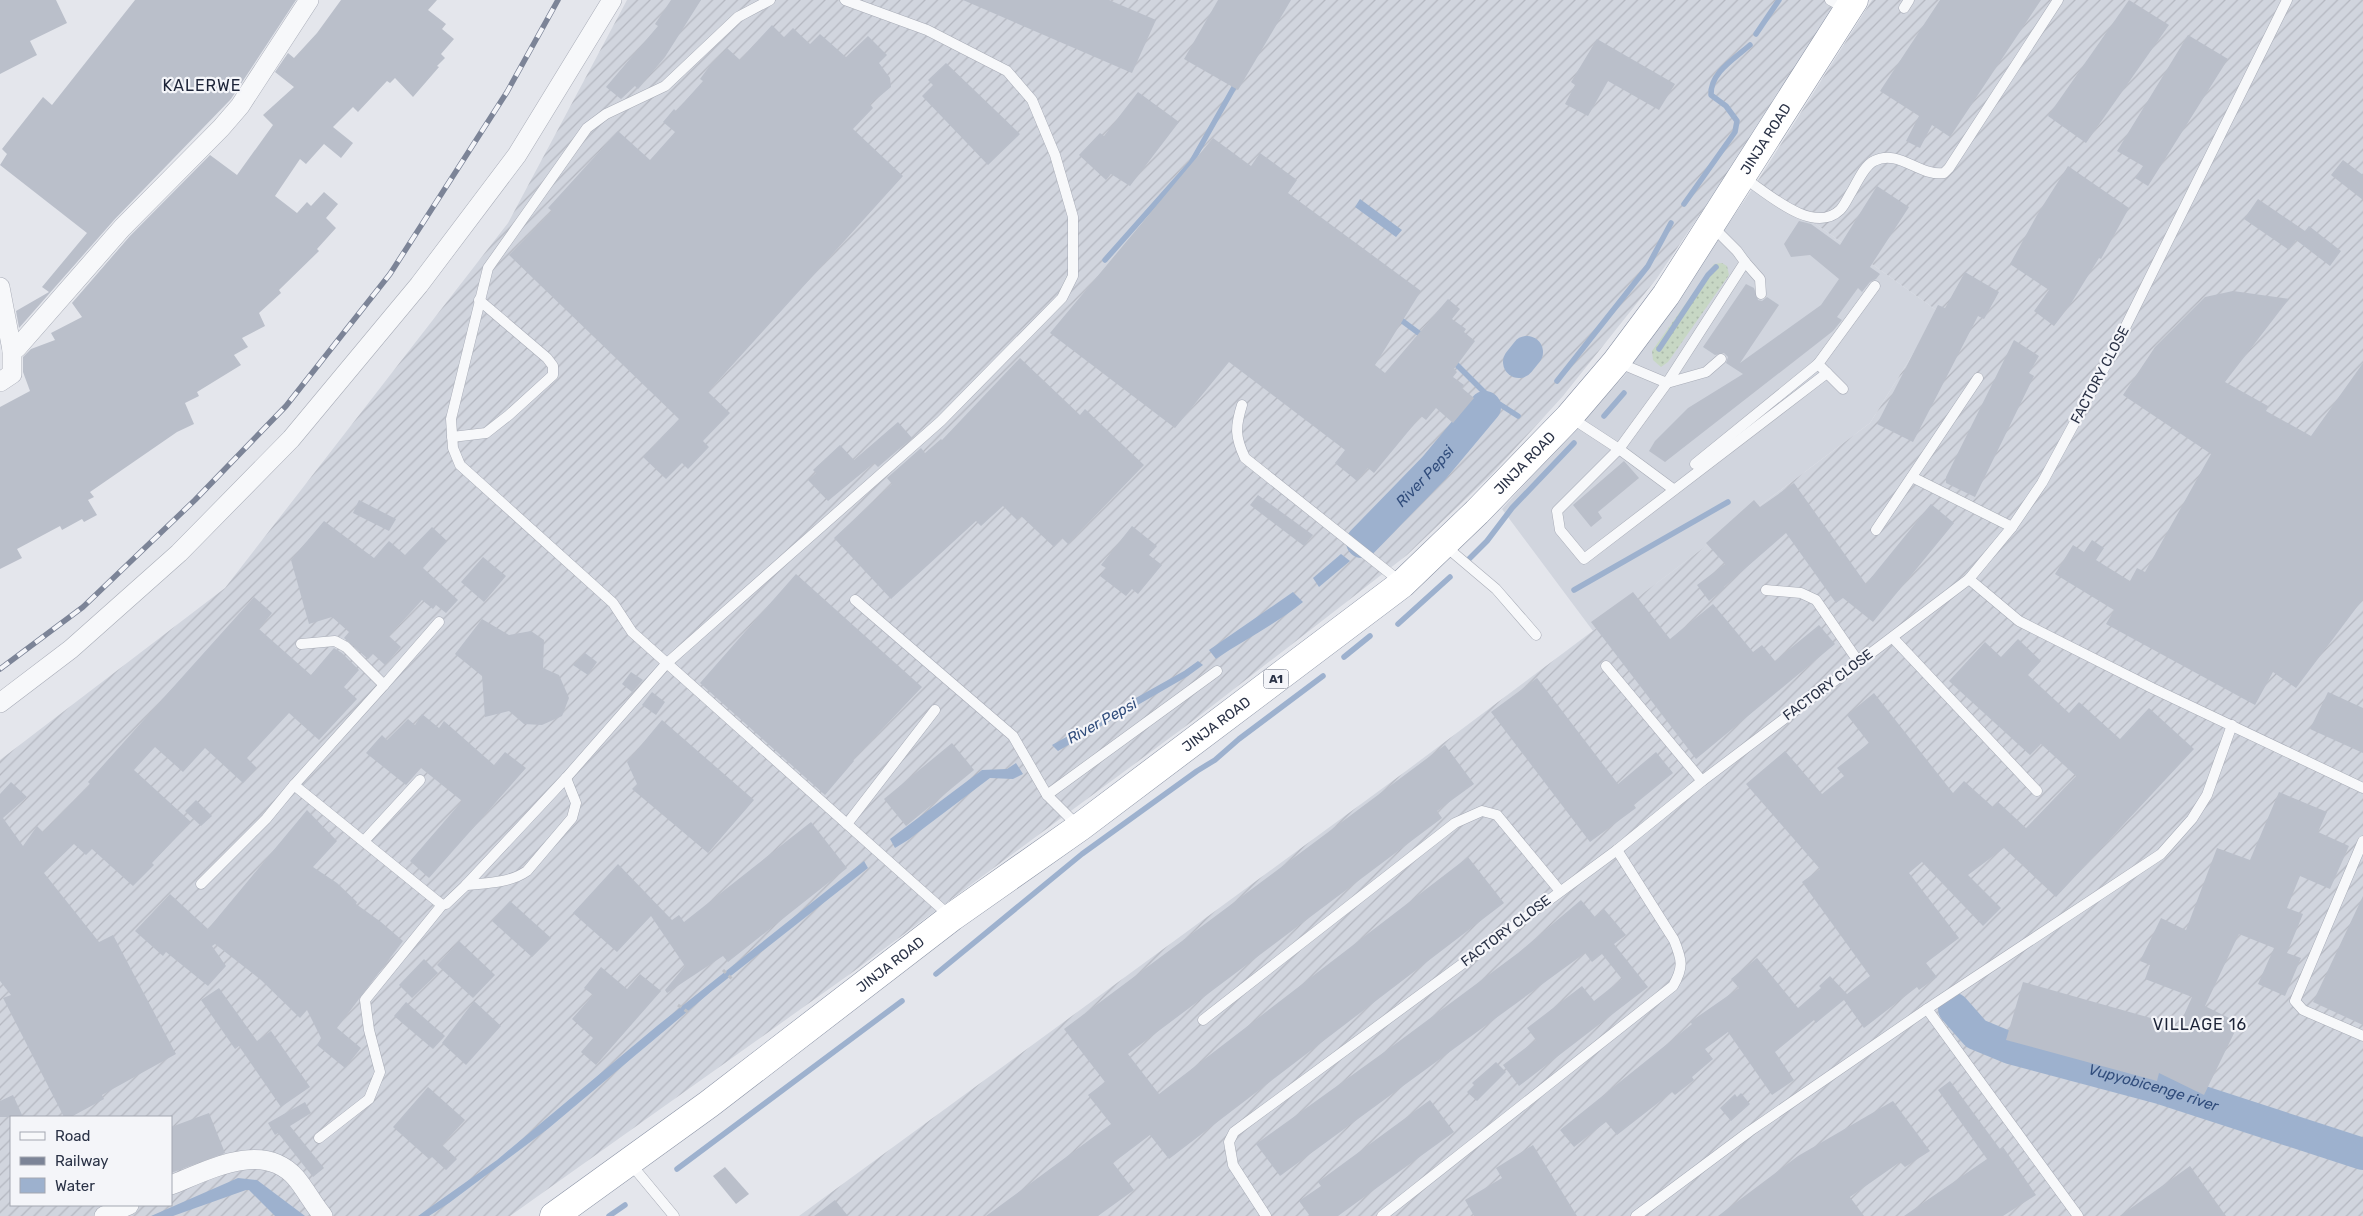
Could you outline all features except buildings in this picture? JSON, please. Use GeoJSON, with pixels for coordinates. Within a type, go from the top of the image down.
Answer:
{"type":"FeatureCollection","features":[{"type":"Feature","properties":{"kind":"highway","name":"JINJA ROAD"},"geometry":{"type":"LineString","coordinates":[[554,1216],[630,1162],[952,917],[1080,827],[1402,584],[1569,417],[1616,362],[1666,295],[1741,176],[1844,3]]}},
{"type":"Feature","properties":{"kind":"street"},"geometry":{"type":"LineString","coordinates":[[12,350],[17,348],[122,228],[221,128],[253,87],[309,0]]}},
{"type":"Feature","properties":{"kind":"street"},"geometry":{"type":"LineString","coordinates":[[0,703],[71,649],[178,554],[291,439],[420,285],[517,155],[612,0]]}},
{"type":"Feature","properties":{"kind":"street"},"geometry":{"type":"LineString","coordinates":[[0,287],[12,350],[12,374],[0,382]]}},
{"type":"Feature","properties":{"kind":"street"},"geometry":{"type":"LineString","coordinates":[[172,1185],[244,1158],[268,1159],[295,1177],[320,1213]]}},
{"type":"Feature","properties":{"kind":"street"},"geometry":{"type":"LineString","coordinates":[[104,1216],[126,1206]]}},
{"type":"Feature","properties":{"kind":"lane"},"geometry":{"type":"LineString","coordinates":[[770,0],[738,17],[665,86],[606,114],[587,128],[488,268],[479,300],[471,345],[458,385],[451,419],[452,436],[460,465],[613,604],[632,632],[952,917]]}},
{"type":"Feature","properties":{"kind":"lane"},"geometry":{"type":"LineString","coordinates":[[319,1138],[369,1099],[380,1072],[369,1030],[365,1000],[442,906],[466,885],[566,778],[666,664],[941,421],[1062,298],[1073,276],[1073,217],[1056,155],[1032,100],[1007,71],[927,30],[845,0]]}},
{"type":"Feature","properties":{"kind":"lane"},"geometry":{"type":"LineString","coordinates":[[1741,176],[1799,214],[1822,218],[1830,217],[1840,210],[1867,167],[1874,161],[1892,158],[1932,173],[1944,173],[2058,0]]}},
{"type":"Feature","properties":{"kind":"lane","name":"FACTORY CLOSE"},"geometry":{"type":"LineString","coordinates":[[1266,1216],[1233,1164],[1229,1142],[1234,1132],[1617,850],[1702,781],[1858,661],[1893,638],[1968,579],[2012,527],[2042,483],[2115,348],[2287,0]]}},
{"type":"Feature","properties":{"kind":"lane"},"geometry":{"type":"LineString","coordinates":[[1710,224],[1737,251],[1760,279],[1762,294]]}},
{"type":"Feature","properties":{"kind":"lane"},"geometry":{"type":"LineString","coordinates":[[1745,262],[1668,383],[1619,449],[1557,511],[1560,530],[1584,559],[1818,364],[1876,286]]}},
{"type":"Feature","properties":{"kind":"lane"},"geometry":{"type":"LineString","coordinates":[[452,436],[486,433],[510,415],[553,375],[554,366],[547,358],[479,300]]}},
{"type":"Feature","properties":{"kind":"lane"},"geometry":{"type":"LineString","coordinates":[[1616,362],[1668,383],[1706,372],[1721,360]]}},
{"type":"Feature","properties":{"kind":"lane"},"geometry":{"type":"LineString","coordinates":[[1818,364],[1843,389]]}},
{"type":"Feature","properties":{"kind":"lane"},"geometry":{"type":"LineString","coordinates":[[1671,488],[1826,373]]}},
{"type":"Feature","properties":{"kind":"lane"},"geometry":{"type":"LineString","coordinates":[[1876,530],[1978,378]]}},
{"type":"Feature","properties":{"kind":"lane"},"geometry":{"type":"LineString","coordinates":[[1242,405],[1236,424],[1239,444],[1245,458],[1402,584]]}},
{"type":"Feature","properties":{"kind":"lane"},"geometry":{"type":"LineString","coordinates":[[1569,417],[1619,449],[1671,488]]}},
{"type":"Feature","properties":{"kind":"lane"},"geometry":{"type":"LineString","coordinates":[[1912,477],[2012,527]]}},
{"type":"Feature","properties":{"kind":"lane"},"geometry":{"type":"LineString","coordinates":[[1443,544],[1496,589],[1536,635]]}},
{"type":"Feature","properties":{"kind":"lane"},"geometry":{"type":"LineString","coordinates":[[1968,579],[2019,621],[2152,688],[2363,788]]}},
{"type":"Feature","properties":{"kind":"lane"},"geometry":{"type":"LineString","coordinates":[[1766,590],[1801,593],[1816,600],[1858,661]]}},
{"type":"Feature","properties":{"kind":"lane"},"geometry":{"type":"LineString","coordinates":[[856,600],[1013,736],[1047,795],[1080,827]]}},
{"type":"Feature","properties":{"kind":"lane"},"geometry":{"type":"LineString","coordinates":[[202,884],[266,819],[294,785],[440,622]]}},
{"type":"Feature","properties":{"kind":"lane"},"geometry":{"type":"LineString","coordinates":[[1893,638],[2037,790]]}},
{"type":"Feature","properties":{"kind":"lane"},"geometry":{"type":"LineString","coordinates":[[301,644],[335,641],[346,647],[384,685]]}},
{"type":"Feature","properties":{"kind":"lane"},"geometry":{"type":"LineString","coordinates":[[1606,666],[1702,781]]}},
{"type":"Feature","properties":{"kind":"lane"},"geometry":{"type":"LineString","coordinates":[[1047,795],[1217,671]]}},
{"type":"Feature","properties":{"kind":"lane"},"geometry":{"type":"LineString","coordinates":[[847,824],[935,710]]}},
{"type":"Feature","properties":{"kind":"lane"},"geometry":{"type":"LineString","coordinates":[[1636,1216],[1750,1132],[1927,1009],[2161,854],[2192,819],[2207,795],[2232,725]]}},
{"type":"Feature","properties":{"kind":"lane"},"geometry":{"type":"LineString","coordinates":[[466,885],[513,878],[527,871],[572,818],[576,803],[566,778]]}},
{"type":"Feature","properties":{"kind":"lane"},"geometry":{"type":"LineString","coordinates":[[364,841],[420,780]]}},
{"type":"Feature","properties":{"kind":"lane"},"geometry":{"type":"LineString","coordinates":[[294,785],[442,906]]}},
{"type":"Feature","properties":{"kind":"lane"},"geometry":{"type":"LineString","coordinates":[[1203,1020],[1455,823],[1482,811],[1497,815],[1560,892]]}},
{"type":"Feature","properties":{"kind":"lane"},"geometry":{"type":"LineString","coordinates":[[2363,841],[2295,1001],[2303,1010],[2363,1036]]}},
{"type":"Feature","properties":{"kind":"lane"},"geometry":{"type":"LineString","coordinates":[[1382,1216],[1673,986],[1682,971],[1680,956],[1674,940],[1617,850]]}},
{"type":"Feature","properties":{"kind":"lane"},"geometry":{"type":"LineString","coordinates":[[1927,1009],[2078,1216]]}},
{"type":"Feature","properties":{"kind":"lane"},"geometry":{"type":"LineString","coordinates":[[630,1162],[674,1216]]}},
{"type":"Feature","properties":{"kind":"path"},"geometry":{"type":"LineString","coordinates":[[722,970],[732,979]]}},
{"type":"Feature","properties":{"kind":"path"},"geometry":{"type":"LineString","coordinates":[[678,1005],[689,1012]]}},
{"type":"Feature","properties":{"kind":"shaded area"},"geometry":{"type":"Polygon","coordinates":[[[627,0],[1838,0],[1736,161],[1657,278],[1563,396],[1491,475],[1407,555],[1194,720],[850,974],[510,1216],[0,1216],[0,760],[225,588],[508,223],[627,0]]]}},
{"type":"Feature","properties":{"kind":"shaded area"},"geometry":{"type":"Polygon","coordinates":[[[1872,0],[2363,0],[2363,1216],[799,1216],[1402,774],[1870,423],[1939,312],[1757,182],[1872,0]]]}},
{"type":"Feature","properties":{"kind":"shaded area"},"geometry":{"type":"Polygon","coordinates":[[[1757,182],[1939,312],[1870,423],[1593,631],[1502,509],[1625,375],[1757,182]]]}},
{"type":"Feature","properties":{"kind":"green space"},"geometry":{"type":"Polygon","coordinates":[[[1722,263],[1727,266],[1729,275],[1668,362],[1661,367],[1653,360],[1652,351],[1714,264],[1722,263]]]}},
{"type":"Feature","properties":{"kind":"water"},"geometry":{"type":"Polygon","coordinates":[[[1360,199],[1402,230],[1396,237],[1355,207],[1360,199]]]}},
{"type":"Feature","properties":{"kind":"water"},"geometry":{"type":"Polygon","coordinates":[[[1481,404],[1488,411],[1439,467],[1433,461],[1481,404]]]}},
{"type":"Feature","properties":{"kind":"water"},"geometry":{"type":"Polygon","coordinates":[[[1418,471],[1428,480],[1366,546],[1359,538],[1418,471]]]}},
{"type":"Feature","properties":{"kind":"water"},"geometry":{"type":"Polygon","coordinates":[[[1341,554],[1350,561],[1319,587],[1313,578],[1341,554]]]}},
{"type":"Feature","properties":{"kind":"water"},"geometry":{"type":"Polygon","coordinates":[[[1293,592],[1303,602],[1282,617],[1216,659],[1209,650],[1293,592]]]}},
{"type":"Feature","properties":{"kind":"water"},"geometry":{"type":"Polygon","coordinates":[[[1198,661],[1203,665],[1188,676],[1058,751],[1052,745],[1184,671],[1198,661]]]}},
{"type":"Feature","properties":{"kind":"water"},"geometry":{"type":"Polygon","coordinates":[[[1016,763],[1023,774],[1013,779],[990,778],[895,848],[890,839],[982,770],[1007,769],[1016,763]]]}},
{"type":"Feature","properties":{"kind":"water"},"geometry":{"type":"Polygon","coordinates":[[[864,861],[868,868],[713,990],[549,1128],[449,1203],[429,1216],[418,1216],[497,1160],[657,1026],[864,861]]]}},
{"type":"Feature","properties":{"kind":"water"},"geometry":{"type":"Polygon","coordinates":[[[238,1178],[257,1180],[305,1216],[275,1216],[249,1190],[246,1190],[173,1216],[151,1216],[238,1178]]]}},
{"type":"Feature","properties":{"kind":"waterway"},"geometry":{"type":"LineString","coordinates":[[1756,34],[1779,0]]}},
{"type":"Feature","properties":{"kind":"waterway"},"geometry":{"type":"LineString","coordinates":[[1684,204],[1735,132],[1737,121],[1726,106],[1711,95],[1714,80],[1730,61],[1750,45]]}},
{"type":"Feature","properties":{"kind":"waterway"},"geometry":{"type":"LineString","coordinates":[[1105,260],[1191,163],[1237,82]]}},
{"type":"Feature","properties":{"kind":"waterway"},"geometry":{"type":"LineString","coordinates":[[1557,381],[1648,266],[1671,223]]}},
{"type":"Feature","properties":{"kind":"waterway"},"geometry":{"type":"LineString","coordinates":[[1659,349],[1708,275],[1716,267]]}},
{"type":"Feature","properties":{"kind":"waterway"},"geometry":{"type":"LineString","coordinates":[[1397,317],[1424,337]]}},
{"type":"Feature","properties":{"kind":"waterway","name":"River Pepsi"},"geometry":{"type":"LineString","coordinates":[[1519,362],[1527,352]]}},
{"type":"Feature","properties":{"kind":"waterway"},"geometry":{"type":"LineString","coordinates":[[1452,360],[1490,398],[1518,416]]}},
{"type":"Feature","properties":{"kind":"waterway"},"geometry":{"type":"LineString","coordinates":[[1604,416],[1624,393]]}},
{"type":"Feature","properties":{"kind":"waterway","name":"River Pepsi"},"geometry":{"type":"LineString","coordinates":[[1362,542],[1434,468],[1485,407]]}},
{"type":"Feature","properties":{"kind":"waterway"},"geometry":{"type":"LineString","coordinates":[[1465,563],[1487,541],[1512,508],[1574,443]]}},
{"type":"Feature","properties":{"kind":"waterway"},"geometry":{"type":"LineString","coordinates":[[1574,590],[1728,502]]}},
{"type":"Feature","properties":{"kind":"waterway"},"geometry":{"type":"LineString","coordinates":[[1398,624],[1450,577]]}},
{"type":"Feature","properties":{"kind":"waterway"},"geometry":{"type":"LineString","coordinates":[[1344,657],[1370,636]]}},
{"type":"Feature","properties":{"kind":"waterway"},"geometry":{"type":"LineString","coordinates":[[936,974],[1082,854],[1215,760],[1239,739],[1323,676]]}},
{"type":"Feature","properties":{"kind":"waterway"},"geometry":{"type":"LineString","coordinates":[[677,1169],[902,1001]]}},
{"type":"Feature","properties":{"kind":"waterway","name":"Vupyobicenge river"},"geometry":{"type":"LineString","coordinates":[[1954,1009],[1976,1034],[2010,1048],[2160,1088],[2363,1154]]}},
{"type":"Feature","properties":{"kind":"waterway"},"geometry":{"type":"LineString","coordinates":[[609,1216],[625,1205]]}},
{"type":"Feature","properties":{"kind":"railway"},"geometry":{"type":"LineString","coordinates":[[0,669],[83,607],[195,500],[286,406],[390,274],[507,92],[558,0]]}},
{"type":"Feature","properties":{"kind":"district","name":"KALERWE"},"geometry":{"type":"Point","coordinates":[202,85]}},
{"type":"Feature","properties":{"kind":"district","name":"VILLAGE 16"},"geometry":{"type":"Point","coordinates":[2200,1024]}}]}
